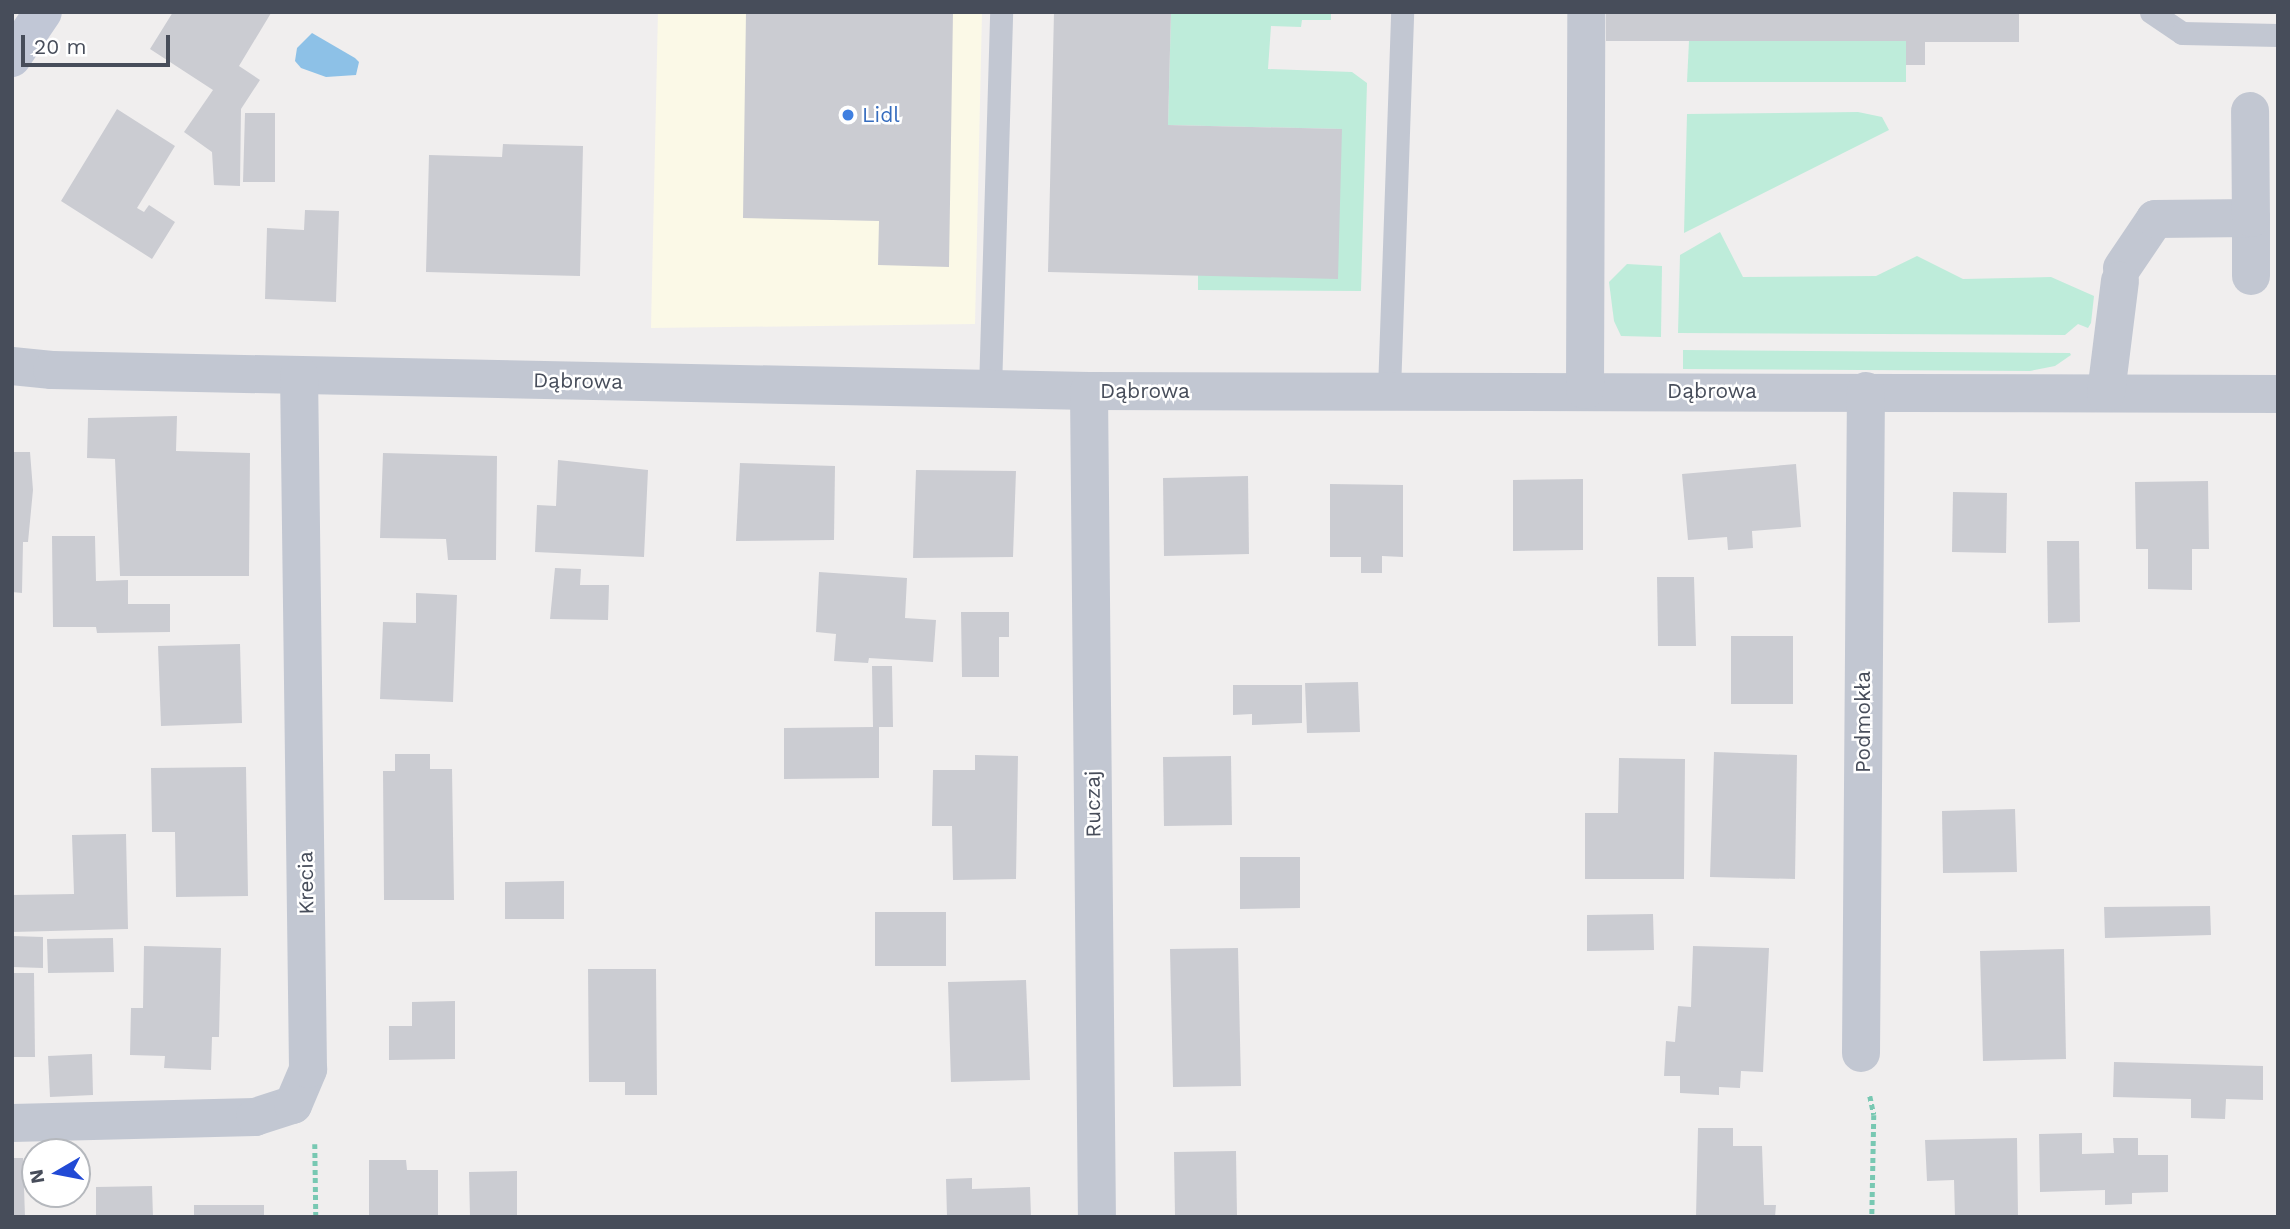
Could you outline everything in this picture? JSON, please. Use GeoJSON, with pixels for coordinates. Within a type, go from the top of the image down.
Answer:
{"type":"FeatureCollection","features":[{"type":"Feature","properties":{"kind":"street"},"geometry":{"type":"LineString","coordinates":[[1585,390],[1586,12]]}},
{"type":"Feature","properties":{"kind":"street"},"geometry":{"type":"LineString","coordinates":[[2250,111],[2251,276]]}},
{"type":"Feature","properties":{"kind":"street"},"geometry":{"type":"LineString","coordinates":[[2106,393],[2121,274],[2155,219],[2250,218]]}},
{"type":"Feature","properties":{"kind":"street","name":"Dąbrowa"},"geometry":{"type":"LineString","coordinates":[[12,366],[299,375],[1088,391],[1585,390],[2278,394]]}},
{"type":"Feature","properties":{"kind":"street","name":"Krecia"},"geometry":{"type":"LineString","coordinates":[[293,1105],[308,1069],[299,375]]}},
{"type":"Feature","properties":{"kind":"street","name":"Ruczaj"},"geometry":{"type":"LineString","coordinates":[[1088,391],[1097,1217]]}},
{"type":"Feature","properties":{"kind":"street","name":"Podmokła"},"geometry":{"type":"LineString","coordinates":[[1861,1054],[1866,391]]}},
{"type":"Feature","properties":{"kind":"street"},"geometry":{"type":"LineString","coordinates":[[12,1123],[255,1117],[293,1105]]}},
{"type":"Feature","properties":{"kind":"lane"},"geometry":{"type":"LineString","coordinates":[[990,389],[1001,12]]}},
{"type":"Feature","properties":{"kind":"lane"},"geometry":{"type":"LineString","coordinates":[[1389,390],[1402,12]]}},
{"type":"Feature","properties":{"kind":"lane"},"geometry":{"type":"LineString","coordinates":[[2151,12],[2182,33],[2278,35]]}},
{"type":"Feature","properties":{"kind":"path"},"geometry":{"type":"LineString","coordinates":[[1861,1054],[1874,1115],[1872,1217]]}},
{"type":"Feature","properties":{"kind":"path"},"geometry":{"type":"LineString","coordinates":[[293,1105],[315,1134],[316,1217]]}},
{"type":"Feature","properties":{"kind":"shaded area"},"geometry":{"type":"Polygon","coordinates":[[[658,12],[982,12],[975,324],[651,328],[658,12]]]}},
{"type":"Feature","properties":{"kind":"green space"},"geometry":{"type":"Polygon","coordinates":[[[1171,12],[1331,12],[1331,20],[1302,20],[1301,27],[1271,26],[1268,69],[1352,72],[1367,83],[1361,291],[1198,290],[1198,275],[1342,129],[1168,125],[1171,12]]]}},
{"type":"Feature","properties":{"kind":"green space"},"geometry":{"type":"Polygon","coordinates":[[[1689,41],[1906,41],[1906,82],[1687,82],[1689,41]]]}},
{"type":"Feature","properties":{"kind":"green space"},"geometry":{"type":"Polygon","coordinates":[[[1858,112],[1882,117],[1889,130],[1684,233],[1687,114],[1858,112]]]}},
{"type":"Feature","properties":{"kind":"green space"},"geometry":{"type":"Polygon","coordinates":[[[1720,232],[1743,277],[1876,276],[1917,256],[1963,279],[2051,277],[2094,296],[2091,323],[2088,328],[2078,324],[2065,335],[1678,333],[1680,255],[1720,232]]]}},
{"type":"Feature","properties":{"kind":"green space"},"geometry":{"type":"Polygon","coordinates":[[[1627,264],[1662,266],[1661,337],[1621,336],[1614,321],[1609,282],[1627,264]]]}},
{"type":"Feature","properties":{"kind":"green space"},"geometry":{"type":"Polygon","coordinates":[[[1683,350],[2071,355],[2055,366],[2030,371],[1683,369],[1683,350]]]}},
{"type":"Feature","properties":{"kind":"water"},"geometry":{"type":"Polygon","coordinates":[[[312,33],[355,58],[359,62],[356,75],[326,77],[301,68],[295,61],[297,48],[312,33]]]}},
{"type":"Feature","properties":{"kind":"building"},"geometry":{"type":"Polygon","coordinates":[[[173,12],[271,13],[239,66],[260,80],[241,109],[240,186],[214,185],[212,152],[184,132],[213,90],[150,49],[173,12]]]}},
{"type":"Feature","properties":{"kind":"building","name":"Lidl"},"geometry":{"type":"Polygon","coordinates":[[[746,12],[953,12],[949,267],[878,265],[879,221],[743,218],[746,12]]]}},
{"type":"Feature","properties":{"kind":"building"},"geometry":{"type":"Polygon","coordinates":[[[1054,12],[1171,12],[1168,125],[1342,129],[1338,279],[1048,272],[1054,12]]]}},
{"type":"Feature","properties":{"kind":"building"},"geometry":{"type":"Polygon","coordinates":[[[1606,12],[2019,12],[2019,42],[1925,42],[1925,65],[1906,65],[1906,41],[1606,41],[1606,12]]]}},
{"type":"Feature","properties":{"kind":"building"},"geometry":{"type":"Polygon","coordinates":[[[117,109],[175,146],[137,208],[144,212],[149,205],[175,222],[152,259],[61,201],[117,109]]]}},
{"type":"Feature","properties":{"kind":"building"},"geometry":{"type":"Polygon","coordinates":[[[245,113],[275,113],[275,182],[243,182],[245,113]]]}},
{"type":"Feature","properties":{"kind":"building"},"geometry":{"type":"Polygon","coordinates":[[[503,144],[583,146],[580,276],[426,272],[429,155],[502,157],[503,144]]]}},
{"type":"Feature","properties":{"kind":"building"},"geometry":{"type":"Polygon","coordinates":[[[305,210],[339,211],[336,302],[265,299],[267,228],[304,230],[305,210]]]}},
{"type":"Feature","properties":{"kind":"building"},"geometry":{"type":"Polygon","coordinates":[[[177,416],[176,451],[250,453],[249,576],[120,576],[115,459],[87,458],[88,418],[177,416]]]}},
{"type":"Feature","properties":{"kind":"building"},"geometry":{"type":"Polygon","coordinates":[[[12,452],[30,452],[33,490],[28,542],[23,542],[22,593],[12,592],[12,452]]]}},
{"type":"Feature","properties":{"kind":"building"},"geometry":{"type":"Polygon","coordinates":[[[383,453],[497,456],[496,560],[448,560],[446,539],[380,538],[383,453]]]}},
{"type":"Feature","properties":{"kind":"building"},"geometry":{"type":"Polygon","coordinates":[[[558,460],[648,470],[644,557],[535,552],[537,505],[556,506],[558,460]]]}},
{"type":"Feature","properties":{"kind":"building"},"geometry":{"type":"Polygon","coordinates":[[[740,463],[835,466],[834,540],[736,541],[740,463]]]}},
{"type":"Feature","properties":{"kind":"building"},"geometry":{"type":"Polygon","coordinates":[[[1796,464],[1801,527],[1752,531],[1753,548],[1728,550],[1727,537],[1688,540],[1682,474],[1796,464]]]}},
{"type":"Feature","properties":{"kind":"building"},"geometry":{"type":"Polygon","coordinates":[[[916,470],[1016,471],[1013,557],[913,558],[916,470]]]}},
{"type":"Feature","properties":{"kind":"building"},"geometry":{"type":"Polygon","coordinates":[[[1248,476],[1249,554],[1164,556],[1163,478],[1248,476]]]}},
{"type":"Feature","properties":{"kind":"building"},"geometry":{"type":"Polygon","coordinates":[[[1583,479],[1583,550],[1513,551],[1513,480],[1583,479]]]}},
{"type":"Feature","properties":{"kind":"building"},"geometry":{"type":"Polygon","coordinates":[[[2208,481],[2209,549],[2192,549],[2192,590],[2148,589],[2148,549],[2136,549],[2135,482],[2208,481]]]}},
{"type":"Feature","properties":{"kind":"building"},"geometry":{"type":"Polygon","coordinates":[[[1330,484],[1403,485],[1403,557],[1382,556],[1382,573],[1361,573],[1361,557],[1330,557],[1330,484]]]}},
{"type":"Feature","properties":{"kind":"building"},"geometry":{"type":"Polygon","coordinates":[[[1953,492],[2007,493],[2006,553],[1952,552],[1953,492]]]}},
{"type":"Feature","properties":{"kind":"building"},"geometry":{"type":"Polygon","coordinates":[[[52,536],[95,536],[96,581],[128,580],[128,604],[170,604],[170,632],[97,633],[96,627],[53,627],[52,536]]]}},
{"type":"Feature","properties":{"kind":"building"},"geometry":{"type":"Polygon","coordinates":[[[2047,541],[2079,541],[2080,622],[2048,623],[2047,541]]]}},
{"type":"Feature","properties":{"kind":"building"},"geometry":{"type":"Polygon","coordinates":[[[555,568],[581,569],[580,585],[609,585],[608,620],[550,619],[555,568]]]}},
{"type":"Feature","properties":{"kind":"building"},"geometry":{"type":"Polygon","coordinates":[[[819,572],[907,578],[905,618],[936,620],[933,662],[869,658],[868,663],[834,661],[836,634],[816,632],[819,572]]]}},
{"type":"Feature","properties":{"kind":"building"},"geometry":{"type":"Polygon","coordinates":[[[1657,577],[1694,577],[1696,646],[1658,646],[1657,577]]]}},
{"type":"Feature","properties":{"kind":"building"},"geometry":{"type":"Polygon","coordinates":[[[416,593],[457,595],[453,702],[380,699],[383,622],[416,623],[416,593]]]}},
{"type":"Feature","properties":{"kind":"building"},"geometry":{"type":"Polygon","coordinates":[[[961,612],[1009,612],[1009,637],[999,637],[999,677],[962,677],[961,612]]]}},
{"type":"Feature","properties":{"kind":"building"},"geometry":{"type":"Polygon","coordinates":[[[1731,636],[1793,636],[1793,704],[1731,704],[1731,636]]]}},
{"type":"Feature","properties":{"kind":"building"},"geometry":{"type":"Polygon","coordinates":[[[240,644],[242,723],[161,726],[158,646],[240,644]]]}},
{"type":"Feature","properties":{"kind":"building"},"geometry":{"type":"Polygon","coordinates":[[[872,666],[892,666],[893,727],[879,727],[879,778],[784,779],[784,728],[873,727],[872,666]]]}},
{"type":"Feature","properties":{"kind":"building"},"geometry":{"type":"Polygon","coordinates":[[[1358,682],[1360,732],[1307,733],[1305,683],[1358,682]]]}},
{"type":"Feature","properties":{"kind":"building"},"geometry":{"type":"Polygon","coordinates":[[[1233,685],[1302,685],[1302,723],[1252,725],[1252,714],[1233,715],[1233,685]]]}},
{"type":"Feature","properties":{"kind":"building"},"geometry":{"type":"Polygon","coordinates":[[[1714,752],[1797,755],[1795,879],[1710,877],[1714,752]]]}},
{"type":"Feature","properties":{"kind":"building"},"geometry":{"type":"Polygon","coordinates":[[[395,754],[430,754],[430,769],[452,769],[454,900],[384,900],[383,771],[395,771],[395,754]]]}},
{"type":"Feature","properties":{"kind":"building"},"geometry":{"type":"Polygon","coordinates":[[[975,755],[1018,756],[1016,879],[953,880],[952,826],[932,826],[933,770],[975,770],[975,755]]]}},
{"type":"Feature","properties":{"kind":"building"},"geometry":{"type":"Polygon","coordinates":[[[1231,756],[1232,825],[1164,826],[1163,757],[1231,756]]]}},
{"type":"Feature","properties":{"kind":"building"},"geometry":{"type":"Polygon","coordinates":[[[1619,758],[1685,759],[1684,879],[1585,879],[1585,813],[1618,813],[1619,758]]]}},
{"type":"Feature","properties":{"kind":"building"},"geometry":{"type":"Polygon","coordinates":[[[246,767],[248,896],[176,897],[175,832],[152,832],[151,768],[246,767]]]}},
{"type":"Feature","properties":{"kind":"building"},"geometry":{"type":"Polygon","coordinates":[[[2015,809],[2017,872],[1943,873],[1942,811],[2015,809]]]}},
{"type":"Feature","properties":{"kind":"building"},"geometry":{"type":"Polygon","coordinates":[[[126,834],[128,929],[12,932],[12,895],[74,894],[72,835],[126,834]]]}},
{"type":"Feature","properties":{"kind":"building"},"geometry":{"type":"Polygon","coordinates":[[[1240,857],[1300,857],[1300,908],[1240,909],[1240,857]]]}},
{"type":"Feature","properties":{"kind":"building"},"geometry":{"type":"Polygon","coordinates":[[[564,881],[564,919],[505,919],[505,882],[564,881]]]}},
{"type":"Feature","properties":{"kind":"building"},"geometry":{"type":"Polygon","coordinates":[[[2210,906],[2211,935],[2105,938],[2104,907],[2210,906]]]}},
{"type":"Feature","properties":{"kind":"building"},"geometry":{"type":"Polygon","coordinates":[[[875,912],[946,912],[946,966],[875,966],[875,912]]]}},
{"type":"Feature","properties":{"kind":"building"},"geometry":{"type":"Polygon","coordinates":[[[1653,914],[1654,950],[1587,951],[1587,915],[1653,914]]]}},
{"type":"Feature","properties":{"kind":"building"},"geometry":{"type":"Polygon","coordinates":[[[12,936],[43,937],[43,968],[12,967],[12,936]]]}},
{"type":"Feature","properties":{"kind":"building"},"geometry":{"type":"Polygon","coordinates":[[[113,938],[114,972],[48,973],[47,939],[113,938]]]}},
{"type":"Feature","properties":{"kind":"building"},"geometry":{"type":"Polygon","coordinates":[[[144,946],[221,948],[219,1037],[212,1037],[211,1070],[164,1068],[165,1056],[130,1055],[131,1008],[143,1008],[144,946]]]}},
{"type":"Feature","properties":{"kind":"building"},"geometry":{"type":"Polygon","coordinates":[[[1693,946],[1769,948],[1763,1072],[1741,1071],[1740,1088],[1719,1087],[1719,1095],[1680,1093],[1680,1076],[1664,1076],[1666,1041],[1675,1042],[1678,1006],[1691,1007],[1693,946]]]}},
{"type":"Feature","properties":{"kind":"building"},"geometry":{"type":"Polygon","coordinates":[[[1238,948],[1241,1086],[1173,1087],[1170,949],[1238,948]]]}},
{"type":"Feature","properties":{"kind":"building"},"geometry":{"type":"Polygon","coordinates":[[[2064,949],[2066,1059],[1983,1061],[1980,951],[2064,949]]]}},
{"type":"Feature","properties":{"kind":"building"},"geometry":{"type":"Polygon","coordinates":[[[588,969],[656,969],[657,1095],[625,1095],[625,1082],[589,1082],[588,969]]]}},
{"type":"Feature","properties":{"kind":"building"},"geometry":{"type":"Polygon","coordinates":[[[12,973],[34,973],[35,1057],[12,1057],[12,973]]]}},
{"type":"Feature","properties":{"kind":"building"},"geometry":{"type":"Polygon","coordinates":[[[1026,980],[1030,1080],[951,1082],[948,982],[1026,980]]]}},
{"type":"Feature","properties":{"kind":"building"},"geometry":{"type":"Polygon","coordinates":[[[455,1001],[455,1059],[389,1060],[389,1026],[412,1026],[412,1002],[455,1001]]]}},
{"type":"Feature","properties":{"kind":"building"},"geometry":{"type":"Polygon","coordinates":[[[92,1054],[93,1095],[50,1097],[48,1056],[92,1054]]]}},
{"type":"Feature","properties":{"kind":"building"},"geometry":{"type":"Polygon","coordinates":[[[2114,1062],[2263,1066],[2263,1100],[2226,1099],[2225,1119],[2191,1118],[2191,1099],[2113,1097],[2114,1062]]]}},
{"type":"Feature","properties":{"kind":"building"},"geometry":{"type":"Polygon","coordinates":[[[1698,1128],[1733,1128],[1733,1146],[1762,1146],[1764,1205],[1776,1205],[1775,1217],[1696,1217],[1698,1128]]]}},
{"type":"Feature","properties":{"kind":"building"},"geometry":{"type":"Polygon","coordinates":[[[2082,1133],[2082,1154],[2114,1153],[2113,1138],[2138,1138],[2138,1155],[2168,1155],[2168,1192],[2132,1193],[2132,1204],[2105,1205],[2105,1190],[2040,1192],[2039,1134],[2082,1133]]]}},
{"type":"Feature","properties":{"kind":"building"},"geometry":{"type":"Polygon","coordinates":[[[2017,1138],[2018,1217],[1955,1217],[1954,1180],[1927,1181],[1925,1140],[2017,1138]]]}},
{"type":"Feature","properties":{"kind":"building"},"geometry":{"type":"Polygon","coordinates":[[[1236,1151],[1237,1217],[1175,1217],[1174,1152],[1236,1151]]]}},
{"type":"Feature","properties":{"kind":"building"},"geometry":{"type":"Polygon","coordinates":[[[12,1158],[21,1158],[21,1208],[25,1208],[25,1217],[12,1217],[12,1158]]]}},
{"type":"Feature","properties":{"kind":"building"},"geometry":{"type":"Polygon","coordinates":[[[369,1160],[406,1160],[407,1170],[438,1170],[438,1217],[369,1217],[369,1160]]]}},
{"type":"Feature","properties":{"kind":"building"},"geometry":{"type":"Polygon","coordinates":[[[517,1171],[517,1217],[470,1217],[469,1172],[517,1171]]]}},
{"type":"Feature","properties":{"kind":"building"},"geometry":{"type":"Polygon","coordinates":[[[972,1178],[972,1189],[1030,1187],[1031,1217],[947,1217],[946,1179],[972,1178]]]}},
{"type":"Feature","properties":{"kind":"building"},"geometry":{"type":"Polygon","coordinates":[[[152,1186],[153,1217],[96,1217],[96,1187],[152,1186]]]}},
{"type":"Feature","properties":{"kind":"building"},"geometry":{"type":"Polygon","coordinates":[[[194,1205],[264,1205],[264,1217],[194,1217],[194,1205]]]}},
{"type":"Feature","properties":{"kind":"place","name":"Lidl"},"geometry":{"type":"Point","coordinates":[848,115]}}]}
